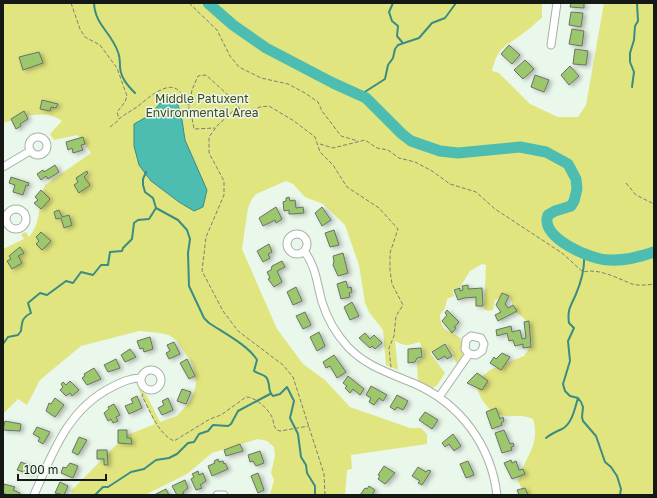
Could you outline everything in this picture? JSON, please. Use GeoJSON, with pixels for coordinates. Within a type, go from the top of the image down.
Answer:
{"type":"FeatureCollection","features":[{"type":"Feature","properties":{"kind":"street"},"geometry":{"type":"LineString","coordinates":[[551,45],[557,3]]}},
{"type":"Feature","properties":{"kind":"street"},"geometry":{"type":"LineString","coordinates":[[3,167],[30,151]]}},
{"type":"Feature","properties":{"kind":"street"},"geometry":{"type":"LineString","coordinates":[[304,251],[313,265],[325,312],[341,338],[362,360],[389,374],[421,387],[439,397],[464,419],[480,441],[491,468],[497,495]]}},
{"type":"Feature","properties":{"kind":"street"},"geometry":{"type":"LineString","coordinates":[[439,397],[469,354]]}},
{"type":"Feature","properties":{"kind":"street"},"geometry":{"type":"LineString","coordinates":[[150,370],[155,371],[160,375],[161,383],[156,389],[151,390],[142,385],[141,378],[145,372],[150,370]]}},
{"type":"Feature","properties":{"kind":"street"},"geometry":{"type":"LineString","coordinates":[[34,495],[55,446],[77,412],[90,400],[106,390],[126,380],[141,378]]}},
{"type":"Feature","properties":{"kind":"street"},"geometry":{"type":"LineString","coordinates":[[217,495],[224,495]]}},
{"type":"Feature","properties":{"kind":"path"},"geometry":{"type":"LineString","coordinates":[[71,3],[80,30],[86,37],[100,45],[117,68],[127,96],[125,102],[117,112],[119,119]]}},
{"type":"Feature","properties":{"kind":"path"},"geometry":{"type":"LineString","coordinates":[[189,3],[217,30],[230,56],[239,67],[261,78],[288,84],[305,93],[318,102],[322,111],[341,136],[359,142]]}},
{"type":"Feature","properties":{"kind":"path"},"geometry":{"type":"LineString","coordinates":[[188,106],[192,90],[198,76],[202,74],[206,75],[229,96],[240,109]]}},
{"type":"Feature","properties":{"kind":"path"},"geometry":{"type":"LineString","coordinates":[[110,127],[153,95],[166,88],[173,87],[178,89],[188,106],[194,129],[215,128]]}},
{"type":"Feature","properties":{"kind":"path"},"geometry":{"type":"LineString","coordinates":[[326,495],[324,474],[317,458],[309,426],[295,383],[289,370],[238,330],[223,311],[202,271],[206,237],[224,195],[224,181],[212,162],[208,149],[209,137],[215,128],[231,112],[238,109],[250,111],[265,106],[277,109],[315,137],[320,152],[333,164],[347,187],[379,208],[398,229],[389,261],[390,278],[403,305],[396,316],[394,336],[389,348],[392,364],[389,374]]}},
{"type":"Feature","properties":{"kind":"path"},"geometry":{"type":"LineString","coordinates":[[318,143],[333,148],[365,140],[371,142],[377,148],[388,150],[399,158],[415,162],[432,171],[450,184],[476,192],[495,209],[562,253],[583,272],[590,270],[621,278],[632,284],[654,284]]}},
{"type":"Feature","properties":{"kind":"path"},"geometry":{"type":"LineString","coordinates":[[626,183],[636,195],[654,204]]}},
{"type":"Feature","properties":{"kind":"path"},"geometry":{"type":"LineString","coordinates":[[145,388],[142,396],[160,428],[165,435],[174,441],[210,419],[221,415],[246,397],[254,398],[260,404],[272,418],[276,430],[280,431],[309,426]]}},
{"type":"Feature","properties":{"kind":"green space","name":"Middle Patuxent Environmental Area"},"geometry":{"type":"Polygon","coordinates":[[[3,3],[542,3],[542,18],[500,51],[494,62],[492,71],[499,73],[530,104],[558,117],[578,117],[586,105],[604,3],[654,3],[654,495],[525,495],[518,481],[531,451],[535,437],[533,419],[522,416],[505,416],[493,412],[485,404],[475,383],[490,370],[524,356],[532,345],[528,325],[520,315],[515,312],[509,295],[495,300],[493,310],[488,311],[484,309],[486,265],[482,264],[470,271],[460,287],[452,290],[454,296],[447,299],[445,308],[440,315],[444,328],[462,340],[464,350],[461,361],[460,363],[456,363],[452,352],[445,343],[430,353],[445,373],[438,384],[432,389],[418,384],[417,362],[424,356],[420,342],[408,345],[395,341],[398,370],[386,365],[383,330],[369,312],[365,303],[359,265],[345,225],[323,204],[305,197],[293,184],[286,181],[256,194],[252,199],[248,208],[242,249],[277,329],[303,364],[325,380],[350,407],[410,428],[421,428],[427,434],[427,444],[351,455],[352,469],[347,470],[345,495],[270,495],[274,480],[271,473],[275,456],[274,447],[267,441],[258,439],[212,453],[187,474],[145,495],[72,495],[71,491],[125,436],[155,424],[138,388],[147,396],[160,422],[177,416],[190,401],[194,393],[196,383],[193,365],[177,341],[169,335],[139,331],[81,346],[40,380],[27,405],[18,399],[3,414],[3,249],[24,239],[21,234],[26,232],[29,237],[33,231],[38,218],[41,198],[45,185],[91,153],[78,135],[54,140],[50,134],[62,121],[55,117],[48,115],[33,115],[3,123],[3,3]]]}},
{"type":"Feature","properties":{"kind":"water"},"geometry":{"type":"Polygon","coordinates":[[[171,98],[177,103],[181,113],[185,140],[207,190],[203,207],[194,211],[179,202],[151,181],[139,165],[134,146],[134,124],[150,115],[162,101],[171,98]]]}},
{"type":"Feature","properties":{"kind":"building"},"geometry":{"type":"Polygon","coordinates":[[[571,3],[584,3],[584,8],[570,7],[571,3]]]}},
{"type":"Feature","properties":{"kind":"building"},"geometry":{"type":"Polygon","coordinates":[[[571,12],[583,13],[581,27],[569,25],[571,12]]]}},
{"type":"Feature","properties":{"kind":"building"},"geometry":{"type":"Polygon","coordinates":[[[572,29],[584,31],[582,46],[569,44],[572,29]]]}},
{"type":"Feature","properties":{"kind":"building"},"geometry":{"type":"Polygon","coordinates":[[[509,45],[520,55],[512,64],[501,54],[509,45]]]}},
{"type":"Feature","properties":{"kind":"building"},"geometry":{"type":"Polygon","coordinates":[[[575,49],[588,51],[586,65],[573,64],[575,49]]]}},
{"type":"Feature","properties":{"kind":"building"},"geometry":{"type":"Polygon","coordinates":[[[39,52],[43,63],[23,70],[19,57],[39,52]]]}},
{"type":"Feature","properties":{"kind":"building"},"geometry":{"type":"Polygon","coordinates":[[[525,60],[534,69],[523,79],[514,70],[525,60]]]}},
{"type":"Feature","properties":{"kind":"building"},"geometry":{"type":"Polygon","coordinates":[[[570,66],[579,76],[569,85],[561,75],[570,66]]]}},
{"type":"Feature","properties":{"kind":"building"},"geometry":{"type":"Polygon","coordinates":[[[535,75],[549,80],[544,92],[531,87],[535,75]]]}},
{"type":"Feature","properties":{"kind":"building"},"geometry":{"type":"Polygon","coordinates":[[[42,100],[58,104],[56,108],[51,107],[50,111],[40,109],[42,100]]]}},
{"type":"Feature","properties":{"kind":"building"},"geometry":{"type":"Polygon","coordinates":[[[24,111],[28,119],[20,124],[21,126],[16,129],[11,119],[24,111]]]}},
{"type":"Feature","properties":{"kind":"building"},"geometry":{"type":"Polygon","coordinates":[[[83,137],[85,144],[81,145],[83,150],[73,153],[72,148],[68,150],[66,142],[83,137]]]}},
{"type":"Feature","properties":{"kind":"building"},"geometry":{"type":"Polygon","coordinates":[[[55,165],[59,172],[48,179],[46,176],[41,180],[37,174],[43,170],[44,172],[55,165]]]}},
{"type":"Feature","properties":{"kind":"building"},"geometry":{"type":"Polygon","coordinates":[[[87,171],[88,173],[84,177],[90,185],[79,193],[74,185],[78,182],[76,178],[87,171]]]}},
{"type":"Feature","properties":{"kind":"building"},"geometry":{"type":"Polygon","coordinates":[[[11,177],[29,183],[28,186],[26,185],[23,195],[13,192],[15,185],[9,183],[11,177]]]}},
{"type":"Feature","properties":{"kind":"building"},"geometry":{"type":"Polygon","coordinates":[[[41,190],[50,199],[41,209],[34,203],[38,200],[35,197],[41,190]]]}},
{"type":"Feature","properties":{"kind":"building"},"geometry":{"type":"Polygon","coordinates":[[[289,197],[290,201],[295,200],[296,208],[303,207],[304,213],[289,214],[289,210],[284,211],[283,202],[289,197]]]}},
{"type":"Feature","properties":{"kind":"building"},"geometry":{"type":"Polygon","coordinates":[[[276,207],[282,219],[276,223],[275,220],[263,226],[259,218],[276,207]]]}},
{"type":"Feature","properties":{"kind":"building"},"geometry":{"type":"Polygon","coordinates":[[[322,207],[331,220],[322,226],[315,213],[322,207]]]}},
{"type":"Feature","properties":{"kind":"building"},"geometry":{"type":"Polygon","coordinates":[[[59,210],[62,217],[69,215],[72,225],[64,228],[61,218],[56,219],[54,212],[59,210]]]}},
{"type":"Feature","properties":{"kind":"building"},"geometry":{"type":"Polygon","coordinates":[[[334,230],[339,245],[330,247],[325,233],[334,230]]]}},
{"type":"Feature","properties":{"kind":"building"},"geometry":{"type":"Polygon","coordinates":[[[41,232],[51,241],[42,250],[36,244],[39,241],[36,237],[41,232]]]}},
{"type":"Feature","properties":{"kind":"building"},"geometry":{"type":"Polygon","coordinates":[[[269,244],[272,252],[268,254],[270,258],[263,262],[257,251],[269,244]]]}},
{"type":"Feature","properties":{"kind":"building"},"geometry":{"type":"Polygon","coordinates":[[[20,247],[24,253],[18,256],[22,263],[12,269],[7,261],[11,259],[9,256],[20,247]]]}},
{"type":"Feature","properties":{"kind":"building"},"geometry":{"type":"Polygon","coordinates":[[[343,253],[348,273],[338,276],[333,265],[333,256],[343,253]]]}},
{"type":"Feature","properties":{"kind":"building"},"geometry":{"type":"Polygon","coordinates":[[[282,261],[285,267],[277,271],[282,282],[274,287],[268,279],[270,278],[267,272],[271,270],[272,266],[282,261]]]}},
{"type":"Feature","properties":{"kind":"building"},"geometry":{"type":"Polygon","coordinates":[[[346,281],[348,288],[351,287],[352,292],[349,293],[350,297],[341,299],[337,284],[346,281]]]}},
{"type":"Feature","properties":{"kind":"building"},"geometry":{"type":"Polygon","coordinates":[[[468,285],[468,289],[482,288],[483,306],[476,306],[476,297],[458,300],[454,290],[460,288],[460,291],[463,290],[462,286],[468,285]]]}},
{"type":"Feature","properties":{"kind":"building"},"geometry":{"type":"Polygon","coordinates":[[[296,287],[302,301],[293,305],[287,292],[296,287]]]}},
{"type":"Feature","properties":{"kind":"building"},"geometry":{"type":"Polygon","coordinates":[[[502,293],[509,296],[505,304],[508,308],[513,305],[517,311],[498,321],[495,315],[501,312],[496,305],[502,293]]]}},
{"type":"Feature","properties":{"kind":"building"},"geometry":{"type":"Polygon","coordinates":[[[352,302],[359,316],[350,320],[344,307],[352,302]]]}},
{"type":"Feature","properties":{"kind":"building"},"geometry":{"type":"Polygon","coordinates":[[[447,310],[459,322],[454,327],[456,328],[452,333],[442,321],[447,315],[445,313],[447,310]]]}},
{"type":"Feature","properties":{"kind":"building"},"geometry":{"type":"Polygon","coordinates":[[[305,312],[311,325],[303,329],[296,316],[305,312]]]}},
{"type":"Feature","properties":{"kind":"building"},"geometry":{"type":"Polygon","coordinates":[[[529,321],[531,347],[523,348],[523,344],[515,346],[513,340],[509,341],[507,333],[497,336],[496,330],[511,326],[512,332],[520,330],[522,339],[526,338],[524,322],[529,321]]]}},
{"type":"Feature","properties":{"kind":"building"},"geometry":{"type":"Polygon","coordinates":[[[319,332],[325,346],[317,351],[310,337],[319,332]]]}},
{"type":"Feature","properties":{"kind":"building"},"geometry":{"type":"Polygon","coordinates":[[[365,333],[370,339],[374,335],[382,343],[375,349],[372,346],[370,348],[359,338],[365,333]]]}},
{"type":"Feature","properties":{"kind":"building"},"geometry":{"type":"Polygon","coordinates":[[[150,337],[153,349],[144,352],[143,348],[140,349],[137,341],[150,337]]]}},
{"type":"Feature","properties":{"kind":"building"},"geometry":{"type":"Polygon","coordinates":[[[174,342],[180,354],[169,359],[166,353],[170,351],[167,345],[174,342]]]}},
{"type":"Feature","properties":{"kind":"building"},"geometry":{"type":"Polygon","coordinates":[[[445,344],[452,356],[447,359],[445,356],[438,360],[432,352],[445,344]]]}},
{"type":"Feature","properties":{"kind":"building"},"geometry":{"type":"Polygon","coordinates":[[[421,348],[422,357],[417,358],[415,362],[408,363],[408,349],[421,348]]]}},
{"type":"Feature","properties":{"kind":"building"},"geometry":{"type":"Polygon","coordinates":[[[130,349],[136,357],[125,362],[121,355],[130,349]]]}},
{"type":"Feature","properties":{"kind":"building"},"geometry":{"type":"Polygon","coordinates":[[[502,353],[510,357],[501,370],[490,363],[494,357],[496,359],[502,353]]]}},
{"type":"Feature","properties":{"kind":"building"},"geometry":{"type":"Polygon","coordinates":[[[334,355],[346,372],[337,378],[330,366],[326,368],[323,362],[334,355]]]}},
{"type":"Feature","properties":{"kind":"building"},"geometry":{"type":"Polygon","coordinates":[[[116,359],[120,368],[108,372],[104,365],[116,359]]]}},
{"type":"Feature","properties":{"kind":"building"},"geometry":{"type":"Polygon","coordinates":[[[187,359],[195,376],[189,379],[180,363],[187,359]]]}},
{"type":"Feature","properties":{"kind":"building"},"geometry":{"type":"Polygon","coordinates":[[[94,368],[101,379],[87,385],[82,378],[85,376],[84,374],[94,368]]]}},
{"type":"Feature","properties":{"kind":"building"},"geometry":{"type":"Polygon","coordinates":[[[477,373],[488,381],[482,390],[467,383],[477,373]]]}},
{"type":"Feature","properties":{"kind":"building"},"geometry":{"type":"Polygon","coordinates":[[[348,376],[364,389],[360,395],[353,389],[350,393],[345,388],[347,386],[343,383],[348,376]]]}},
{"type":"Feature","properties":{"kind":"building"},"geometry":{"type":"Polygon","coordinates":[[[70,381],[79,390],[72,396],[70,393],[66,396],[60,390],[63,387],[61,384],[63,382],[66,385],[70,381]]]}},
{"type":"Feature","properties":{"kind":"building"},"geometry":{"type":"Polygon","coordinates":[[[371,386],[387,395],[383,401],[379,398],[374,405],[369,402],[371,398],[366,395],[371,386]]]}},
{"type":"Feature","properties":{"kind":"building"},"geometry":{"type":"Polygon","coordinates":[[[182,389],[191,392],[186,404],[177,401],[182,389]]]}},
{"type":"Feature","properties":{"kind":"building"},"geometry":{"type":"Polygon","coordinates":[[[397,395],[408,401],[403,410],[397,407],[395,410],[390,407],[397,395]]]}},
{"type":"Feature","properties":{"kind":"building"},"geometry":{"type":"Polygon","coordinates":[[[137,396],[142,408],[129,414],[125,406],[133,403],[131,399],[137,396]]]}},
{"type":"Feature","properties":{"kind":"building"},"geometry":{"type":"Polygon","coordinates":[[[55,398],[64,405],[55,417],[46,411],[49,403],[51,404],[55,398]]]}},
{"type":"Feature","properties":{"kind":"building"},"geometry":{"type":"Polygon","coordinates":[[[168,398],[173,410],[162,415],[158,408],[164,405],[162,401],[168,398]]]}},
{"type":"Feature","properties":{"kind":"building"},"geometry":{"type":"Polygon","coordinates":[[[114,404],[120,415],[116,417],[118,421],[113,423],[111,419],[108,421],[104,413],[109,409],[108,407],[114,404]]]}},
{"type":"Feature","properties":{"kind":"building"},"geometry":{"type":"Polygon","coordinates":[[[496,408],[500,419],[503,417],[504,421],[501,423],[502,425],[492,429],[486,412],[496,408]]]}},
{"type":"Feature","properties":{"kind":"building"},"geometry":{"type":"Polygon","coordinates":[[[425,412],[438,420],[432,429],[419,420],[425,412]]]}},
{"type":"Feature","properties":{"kind":"building"},"geometry":{"type":"Polygon","coordinates":[[[5,421],[21,424],[20,431],[3,430],[5,421]]]}},
{"type":"Feature","properties":{"kind":"building"},"geometry":{"type":"Polygon","coordinates":[[[37,427],[50,432],[43,444],[38,441],[40,438],[33,434],[37,427]]]}},
{"type":"Feature","properties":{"kind":"building"},"geometry":{"type":"Polygon","coordinates":[[[118,430],[127,430],[127,438],[131,438],[132,444],[118,443],[118,430]]]}},
{"type":"Feature","properties":{"kind":"building"},"geometry":{"type":"Polygon","coordinates":[[[504,430],[510,444],[513,443],[514,446],[511,447],[512,450],[502,453],[495,433],[504,430]]]}},
{"type":"Feature","properties":{"kind":"building"},"geometry":{"type":"Polygon","coordinates":[[[453,434],[461,446],[454,451],[449,444],[445,447],[442,443],[453,434]]]}},
{"type":"Feature","properties":{"kind":"building"},"geometry":{"type":"Polygon","coordinates":[[[79,437],[87,440],[78,455],[72,452],[79,437]]]}},
{"type":"Feature","properties":{"kind":"building"},"geometry":{"type":"Polygon","coordinates":[[[240,444],[243,451],[226,456],[224,450],[240,444]]]}},
{"type":"Feature","properties":{"kind":"building"},"geometry":{"type":"Polygon","coordinates":[[[97,450],[107,450],[108,465],[104,465],[104,459],[97,459],[97,450]]]}},
{"type":"Feature","properties":{"kind":"building"},"geometry":{"type":"Polygon","coordinates":[[[260,451],[264,463],[256,466],[253,461],[250,462],[248,455],[260,451]]]}},
{"type":"Feature","properties":{"kind":"building"},"geometry":{"type":"Polygon","coordinates":[[[218,459],[219,462],[223,461],[224,464],[225,463],[228,469],[212,476],[208,466],[215,463],[214,461],[218,459]]]}},
{"type":"Feature","properties":{"kind":"building"},"geometry":{"type":"Polygon","coordinates":[[[511,460],[512,463],[516,461],[519,470],[523,469],[525,474],[512,479],[504,463],[511,460]]]}},
{"type":"Feature","properties":{"kind":"building"},"geometry":{"type":"Polygon","coordinates":[[[468,461],[474,475],[466,478],[460,464],[468,461]]]}},
{"type":"Feature","properties":{"kind":"building"},"geometry":{"type":"Polygon","coordinates":[[[21,462],[34,467],[30,474],[17,470],[21,462]]]}},
{"type":"Feature","properties":{"kind":"building"},"geometry":{"type":"Polygon","coordinates":[[[70,463],[78,466],[73,478],[61,473],[63,467],[66,468],[70,463]]]}},
{"type":"Feature","properties":{"kind":"building"},"geometry":{"type":"Polygon","coordinates":[[[384,466],[395,473],[385,484],[378,479],[380,476],[378,475],[384,466]]]}},
{"type":"Feature","properties":{"kind":"building"},"geometry":{"type":"Polygon","coordinates":[[[418,467],[426,472],[428,470],[431,471],[422,485],[418,483],[420,481],[412,476],[418,467]]]}},
{"type":"Feature","properties":{"kind":"building"},"geometry":{"type":"Polygon","coordinates":[[[198,471],[199,475],[203,473],[206,481],[200,485],[202,488],[196,490],[191,479],[194,477],[192,474],[198,471]]]}},
{"type":"Feature","properties":{"kind":"building"},"geometry":{"type":"Polygon","coordinates":[[[258,473],[264,490],[258,493],[251,476],[258,473]]]}},
{"type":"Feature","properties":{"kind":"building"},"geometry":{"type":"Polygon","coordinates":[[[185,480],[188,488],[183,492],[184,494],[177,495],[172,486],[185,480]]]}},
{"type":"Feature","properties":{"kind":"building"},"geometry":{"type":"Polygon","coordinates":[[[60,482],[68,486],[64,495],[55,493],[60,482]]]}},
{"type":"Feature","properties":{"kind":"building"},"geometry":{"type":"Polygon","coordinates":[[[4,484],[15,487],[13,490],[20,493],[19,495],[8,495],[3,493],[4,484]]]}},
{"type":"Feature","properties":{"kind":"building"},"geometry":{"type":"Polygon","coordinates":[[[369,486],[375,490],[372,495],[360,495],[365,488],[367,489],[369,486]]]}},
{"type":"Feature","properties":{"kind":"building"},"geometry":{"type":"Polygon","coordinates":[[[525,488],[528,495],[519,495],[517,490],[525,488]]]}},
{"type":"Feature","properties":{"kind":"building"},"geometry":{"type":"Polygon","coordinates":[[[166,489],[169,495],[154,495],[166,489]]]}},
{"type":"Feature","properties":{"kind":"waterway"},"geometry":{"type":"LineString","coordinates":[[94,3],[97,17],[115,45],[120,57],[123,78],[135,93]]}},
{"type":"Feature","properties":{"kind":"waterway"},"geometry":{"type":"LineString","coordinates":[[208,3],[233,25],[266,48],[333,83],[366,98],[411,141],[440,151],[458,153],[520,147],[546,152],[568,164],[576,179],[577,189],[574,201],[571,206],[548,215],[547,224],[551,232],[569,246],[591,256],[609,260],[621,260],[643,256],[654,252]]}},
{"type":"Feature","properties":{"kind":"waterway"},"geometry":{"type":"LineString","coordinates":[[393,3],[389,12],[392,21],[398,26],[397,36],[402,42]]}},
{"type":"Feature","properties":{"kind":"waterway"},"geometry":{"type":"LineString","coordinates":[[360,95],[385,79],[388,65],[393,58],[395,49],[398,45],[419,38],[432,23],[445,18],[456,3]]}},
{"type":"Feature","properties":{"kind":"waterway"},"geometry":{"type":"LineString","coordinates":[[632,87],[634,72],[630,62],[630,53],[634,40],[635,26],[638,21],[637,3]]}},
{"type":"Feature","properties":{"kind":"waterway"},"geometry":{"type":"LineString","coordinates":[[146,172],[143,179],[143,185],[145,192],[153,198],[156,208],[178,220],[187,230],[190,239],[188,253],[189,286],[204,318],[209,323],[229,335],[253,355],[257,360],[254,371],[266,377],[270,392],[273,396],[280,394],[287,387],[294,401],[290,418],[298,434],[301,457],[306,465],[307,473],[315,486],[315,495]]}},
{"type":"Feature","properties":{"kind":"waterway"},"geometry":{"type":"LineString","coordinates":[[3,344],[8,337],[18,335],[21,331],[23,320],[31,313],[28,303],[40,293],[47,295],[66,281],[73,283],[81,272],[93,275],[101,265],[108,265],[110,252],[122,251],[132,239],[134,223],[138,220],[149,219],[156,208]]}},
{"type":"Feature","properties":{"kind":"waterway"},"geometry":{"type":"LineString","coordinates":[[584,255],[581,280],[569,311],[569,323],[574,328],[568,341],[570,361],[563,384],[565,391],[570,396],[578,398],[581,402],[583,407],[583,421],[596,436],[605,462],[611,467],[617,476],[621,489],[620,495]]}},
{"type":"Feature","properties":{"kind":"waterway"},"geometry":{"type":"LineString","coordinates":[[95,495],[103,487],[108,487],[131,472],[144,469],[156,460],[169,458],[177,454],[188,443],[194,442],[199,434],[208,431],[213,425],[228,426],[231,424],[238,411],[270,394]]}},
{"type":"Feature","properties":{"kind":"waterway"},"geometry":{"type":"LineString","coordinates":[[546,438],[565,427],[573,415],[578,398]]}}]}
